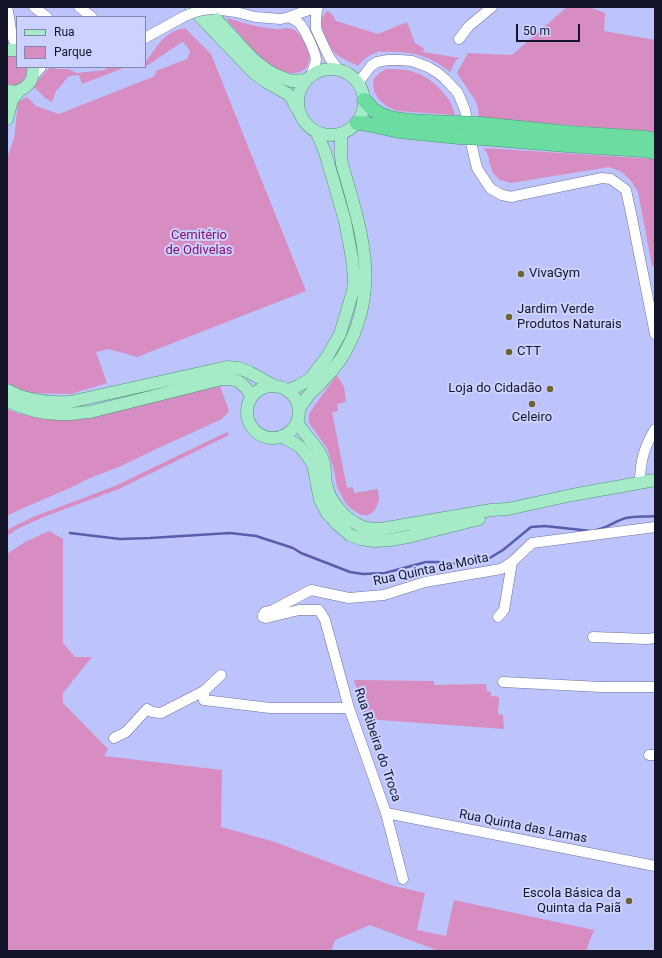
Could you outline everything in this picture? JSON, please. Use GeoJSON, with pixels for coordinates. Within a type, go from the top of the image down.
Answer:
{"type":"FeatureCollection","features":[{"type":"Feature","properties":{"kind":"highway"},"geometry":{"type":"LineString","coordinates":[[364,100],[373,110],[381,115],[458,130],[482,138],[655,152]]}},
{"type":"Feature","properties":{"kind":"highway"},"geometry":{"type":"LineString","coordinates":[[356,123],[399,131],[458,130],[480,124],[655,140]]}},
{"type":"Feature","properties":{"kind":"main road"},"geometry":{"type":"LineString","coordinates":[[191,7],[254,73],[288,94],[291,97],[302,120],[317,133],[325,135],[341,134],[349,130],[356,123],[362,112],[364,100],[358,83],[352,77],[338,69],[319,71],[308,78],[291,81],[274,74],[266,70],[254,60],[212,8]]}},
{"type":"Feature","properties":{"kind":"main road"},"geometry":{"type":"LineString","coordinates":[[7,119],[13,91],[28,85],[36,70]]}},
{"type":"Feature","properties":{"kind":"main road"},"geometry":{"type":"LineString","coordinates":[[298,111],[298,93],[308,78]]}},
{"type":"Feature","properties":{"kind":"main road"},"geometry":{"type":"LineString","coordinates":[[288,390],[310,379],[327,357],[340,334],[353,291],[354,280],[352,258],[345,221],[325,152],[317,133]]}},
{"type":"Feature","properties":{"kind":"main road"},"geometry":{"type":"LineString","coordinates":[[299,409],[308,396],[345,353],[355,332],[363,309],[366,283],[365,257],[360,225],[342,164],[341,134]]}},
{"type":"Feature","properties":{"kind":"main road"},"geometry":{"type":"LineString","coordinates":[[7,390],[16,395],[37,400],[54,403],[70,402],[227,367],[238,368],[248,372],[274,386]]}},
{"type":"Feature","properties":{"kind":"main road"},"geometry":{"type":"LineString","coordinates":[[7,401],[29,410],[49,414],[90,412],[231,378],[239,381],[252,396]]}},
{"type":"Feature","properties":{"kind":"main road"},"geometry":{"type":"LineString","coordinates":[[280,386],[288,390],[296,400],[299,409],[299,415],[294,428],[289,433],[274,438],[259,434],[249,424],[247,417],[248,403],[252,396],[265,387],[280,386]]}},
{"type":"Feature","properties":{"kind":"main road"},"geometry":{"type":"LineString","coordinates":[[297,422],[319,452],[323,460],[326,485],[336,507],[355,523],[363,527],[381,530],[492,510],[508,509]]}},
{"type":"Feature","properties":{"kind":"main road"},"geometry":{"type":"LineString","coordinates":[[282,436],[302,449],[313,464],[320,500],[327,514],[350,535],[374,542],[408,537],[477,520],[508,509],[572,495],[655,480]]}},
{"type":"Feature","properties":{"kind":"street"},"geometry":{"type":"LineString","coordinates":[[34,7],[46,16]]}},
{"type":"Feature","properties":{"kind":"street"},"geometry":{"type":"LineString","coordinates":[[79,7],[91,16]]}},
{"type":"Feature","properties":{"kind":"street"},"geometry":{"type":"LineString","coordinates":[[248,7],[264,18]]}},
{"type":"Feature","properties":{"kind":"street"},"geometry":{"type":"LineString","coordinates":[[146,37],[182,16],[200,10],[212,8],[255,17],[281,20],[317,7],[316,29],[329,57],[338,69]]}},
{"type":"Feature","properties":{"kind":"street"},"geometry":{"type":"LineString","coordinates":[[459,39],[469,26],[492,7]]}},
{"type":"Feature","properties":{"kind":"street"},"geometry":{"type":"LineString","coordinates":[[7,8],[10,31],[7,42]]}},
{"type":"Feature","properties":{"kind":"street"},"geometry":{"type":"LineString","coordinates":[[289,17],[297,21],[302,26],[307,34],[316,59],[308,78]]}},
{"type":"Feature","properties":{"kind":"street"},"geometry":{"type":"LineString","coordinates":[[10,31],[16,44]]}},
{"type":"Feature","properties":{"kind":"street"},"geometry":{"type":"LineString","coordinates":[[358,83],[371,66],[378,62],[388,60],[412,61],[428,67],[446,79],[458,93],[465,110],[477,168],[490,189],[502,195],[512,197],[602,178],[611,179],[626,190],[653,311],[655,334]]}},
{"type":"Feature","properties":{"kind":"street"},"geometry":{"type":"LineString","coordinates":[[640,483],[640,469],[645,450],[648,440],[655,429]]}},
{"type":"Feature","properties":{"kind":"street","name":"Rua Quinta da Moita"},"geometry":{"type":"LineString","coordinates":[[325,620],[319,610],[300,610],[266,618],[263,615],[265,612],[273,610],[311,590],[349,598],[384,595],[425,582],[501,569],[512,562],[532,543],[655,527]]}},
{"type":"Feature","properties":{"kind":"street"},"geometry":{"type":"LineString","coordinates":[[498,616],[504,610],[512,562]]}},
{"type":"Feature","properties":{"kind":"street","name":"Rua Ribeira do Troca"},"geometry":{"type":"LineString","coordinates":[[325,620],[349,708],[386,813],[403,879]]}},
{"type":"Feature","properties":{"kind":"street"},"geometry":{"type":"LineString","coordinates":[[593,637],[655,638]]}},
{"type":"Feature","properties":{"kind":"street"},"geometry":{"type":"LineString","coordinates":[[114,738],[126,732],[147,709],[152,712],[161,713],[204,691],[221,675]]}},
{"type":"Feature","properties":{"kind":"street"},"geometry":{"type":"LineString","coordinates":[[503,682],[601,687],[655,687]]}},
{"type":"Feature","properties":{"kind":"street"},"geometry":{"type":"LineString","coordinates":[[204,691],[204,700],[270,708],[349,708]]}},
{"type":"Feature","properties":{"kind":"street","name":"Rua Quinta das Lamas"},"geometry":{"type":"LineString","coordinates":[[386,813],[655,866]]}},
{"type":"Feature","properties":{"kind":"green space"},"geometry":{"type":"Polygon","coordinates":[[[567,7],[589,7],[605,13],[604,31],[655,40],[655,132],[479,118],[475,100],[457,73],[468,53],[512,55],[567,7]]]}},
{"type":"Feature","properties":{"kind":"green space"},"geometry":{"type":"Polygon","coordinates":[[[327,11],[332,14],[336,21],[378,34],[407,22],[415,43],[424,48],[423,52],[460,58],[456,60],[450,72],[426,57],[410,53],[380,51],[368,57],[358,66],[336,54],[328,43],[322,27],[322,18],[327,11]]]}},
{"type":"Feature","properties":{"kind":"green space"},"geometry":{"type":"Polygon","coordinates":[[[227,18],[264,28],[290,28],[294,30],[300,35],[308,51],[309,62],[307,66],[304,70],[296,73],[281,71],[273,67],[252,49],[227,18]]]}},
{"type":"Feature","properties":{"kind":"green space","name":"Cemitério de Odivelas"},"geometry":{"type":"Polygon","coordinates":[[[185,28],[211,54],[306,291],[137,357],[109,349],[96,352],[107,383],[71,394],[28,393],[7,383],[7,158],[14,139],[18,102],[27,97],[36,106],[59,114],[155,76],[156,71],[187,59],[190,51],[183,42],[146,66],[146,62],[157,46],[166,36],[185,28]]]}},
{"type":"Feature","properties":{"kind":"green space"},"geometry":{"type":"Polygon","coordinates":[[[7,55],[16,55],[16,68],[27,68],[26,76],[19,84],[7,84],[7,55]]]}},
{"type":"Feature","properties":{"kind":"green space"},"geometry":{"type":"Polygon","coordinates":[[[49,68],[68,69],[77,73],[105,70],[107,68],[123,68],[82,84],[79,75],[69,76],[56,91],[52,102],[45,98],[34,87],[49,68]]]}},
{"type":"Feature","properties":{"kind":"green space"},"geometry":{"type":"Polygon","coordinates":[[[386,69],[411,71],[429,79],[446,96],[451,103],[455,115],[398,111],[388,107],[379,100],[374,91],[373,80],[378,74],[386,69]]]}},
{"type":"Feature","properties":{"kind":"green space"},"geometry":{"type":"Polygon","coordinates":[[[484,148],[655,159],[655,266],[652,266],[638,192],[631,181],[622,172],[609,167],[511,183],[500,180],[493,173],[489,158],[484,148]]]}},
{"type":"Feature","properties":{"kind":"green space"},"geometry":{"type":"Polygon","coordinates":[[[336,376],[344,387],[346,402],[337,404],[338,411],[332,412],[347,488],[353,487],[354,493],[378,489],[379,500],[376,508],[368,515],[361,515],[350,508],[345,502],[337,487],[334,470],[327,448],[309,423],[309,414],[336,376]]]}},
{"type":"Feature","properties":{"kind":"green space"},"geometry":{"type":"Polygon","coordinates":[[[220,386],[229,411],[222,419],[121,466],[90,478],[7,516],[7,409],[20,414],[54,420],[90,416],[220,386]]]}},
{"type":"Feature","properties":{"kind":"green space"},"geometry":{"type":"Polygon","coordinates":[[[227,432],[229,435],[119,489],[46,516],[19,528],[7,536],[7,530],[33,517],[115,486],[227,432]]]}},
{"type":"Feature","properties":{"kind":"green space"},"geometry":{"type":"Polygon","coordinates":[[[49,531],[63,539],[63,643],[75,657],[92,657],[63,693],[63,703],[108,749],[104,756],[222,770],[221,827],[275,842],[394,886],[425,893],[417,930],[446,936],[454,900],[594,930],[586,951],[439,951],[370,925],[335,940],[331,951],[7,951],[7,554],[25,542],[49,531]]]}},
{"type":"Feature","properties":{"kind":"green space"},"geometry":{"type":"Polygon","coordinates":[[[354,680],[434,681],[434,685],[486,684],[487,691],[491,692],[491,696],[499,697],[498,714],[503,715],[504,729],[366,719],[354,680]]]}},
{"type":"Feature","properties":{"kind":"waterway"},"geometry":{"type":"LineString","coordinates":[[596,530],[626,518],[655,516]]}},
{"type":"Feature","properties":{"kind":"waterway"},"geometry":{"type":"LineString","coordinates":[[70,533],[120,539],[230,533],[256,536],[293,548],[301,553],[350,572],[363,574],[385,573],[426,562],[460,564],[477,563],[488,559],[503,550],[531,527],[545,526],[591,531]]}},
{"type":"Feature","properties":{"kind":"place","name":"VivaGym"},"geometry":{"type":"Point","coordinates":[521,274]}},
{"type":"Feature","properties":{"kind":"place","name":"Jardim Verde Produtos Naturais"},"geometry":{"type":"Point","coordinates":[509,317]}},
{"type":"Feature","properties":{"kind":"place","name":"CTT"},"geometry":{"type":"Point","coordinates":[509,352]}},
{"type":"Feature","properties":{"kind":"place","name":"Loja do Cidadão"},"geometry":{"type":"Point","coordinates":[550,389]}},
{"type":"Feature","properties":{"kind":"place","name":"Celeiro"},"geometry":{"type":"Point","coordinates":[532,404]}},
{"type":"Feature","properties":{"kind":"place","name":"Escola Básica da Quinta da Paiã"},"geometry":{"type":"Point","coordinates":[629,901]}}]}
